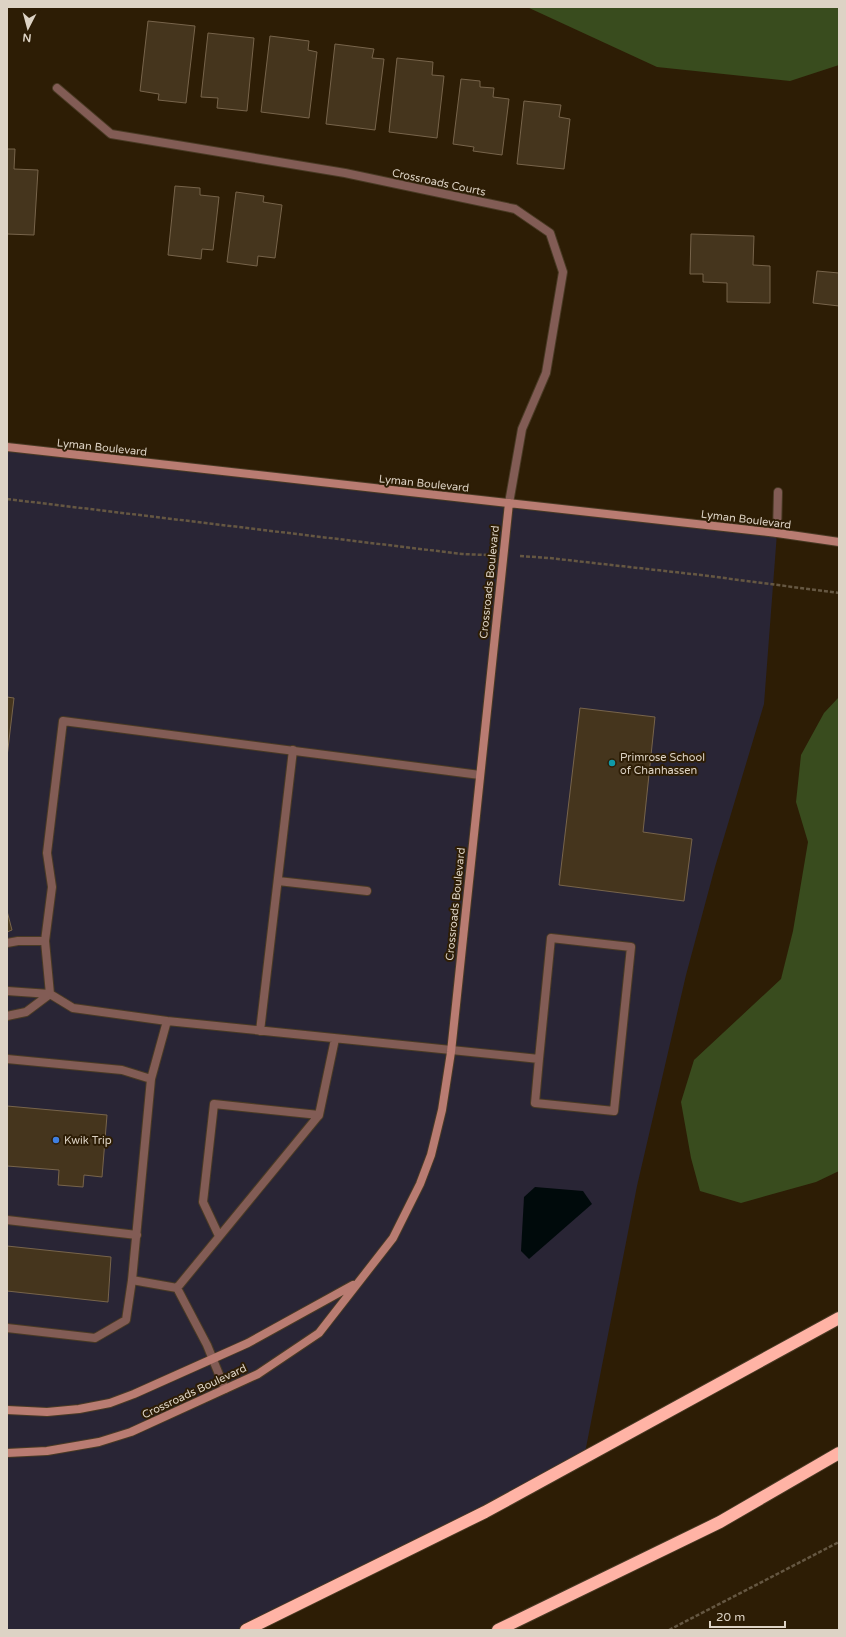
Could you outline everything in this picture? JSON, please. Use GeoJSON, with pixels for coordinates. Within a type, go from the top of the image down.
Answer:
{"type":"FeatureCollection","features":[{"type":"Feature","properties":{"kind":"highway"},"geometry":{"type":"LineString","coordinates":[[246,1630],[485,1512],[839,1318]]}},
{"type":"Feature","properties":{"kind":"highway"},"geometry":{"type":"LineString","coordinates":[[498,1630],[720,1522],[839,1452]]}},
{"type":"Feature","properties":{"kind":"street","name":"Crossroads Courts"},"geometry":{"type":"LineString","coordinates":[[57,88],[111,134],[345,173],[515,209],[550,233],[563,272],[546,373],[522,429],[509,504]]}},
{"type":"Feature","properties":{"kind":"street","name":"Lyman Boulevard"},"geometry":{"type":"LineString","coordinates":[[7,447],[777,533],[839,542]]}},
{"type":"Feature","properties":{"kind":"street"},"geometry":{"type":"LineString","coordinates":[[777,533],[778,492]]}},
{"type":"Feature","properties":{"kind":"street","name":"Crossroads Boulevard"},"geometry":{"type":"LineString","coordinates":[[7,1453],[47,1451],[99,1442],[131,1432],[258,1374],[319,1333],[393,1238],[420,1184],[431,1156],[442,1110],[451,1052],[509,504]]}},
{"type":"Feature","properties":{"kind":"street"},"geometry":{"type":"LineString","coordinates":[[50,994],[45,941],[52,887],[47,853],[63,721],[480,775]]}},
{"type":"Feature","properties":{"kind":"street"},"geometry":{"type":"LineString","coordinates":[[260,1031],[293,750]]}},
{"type":"Feature","properties":{"kind":"street"},"geometry":{"type":"LineString","coordinates":[[278,880],[367,891]]}},
{"type":"Feature","properties":{"kind":"street"},"geometry":{"type":"LineString","coordinates":[[551,938],[631,947],[614,1111],[535,1103],[539,1059],[551,938]]}},
{"type":"Feature","properties":{"kind":"street"},"geometry":{"type":"LineString","coordinates":[[7,943],[18,941],[45,941]]}},
{"type":"Feature","properties":{"kind":"street"},"geometry":{"type":"LineString","coordinates":[[7,991],[50,994],[73,1008],[167,1021],[451,1052],[539,1059]]}},
{"type":"Feature","properties":{"kind":"street"},"geometry":{"type":"LineString","coordinates":[[7,1016],[26,1012],[50,994]]}},
{"type":"Feature","properties":{"kind":"street"},"geometry":{"type":"LineString","coordinates":[[7,1328],[95,1338],[126,1320],[137,1235],[151,1079],[167,1021]]}},
{"type":"Feature","properties":{"kind":"street"},"geometry":{"type":"LineString","coordinates":[[178,1288],[319,1115],[335,1039]]}},
{"type":"Feature","properties":{"kind":"street"},"geometry":{"type":"LineString","coordinates":[[7,1059],[122,1070],[151,1079]]}},
{"type":"Feature","properties":{"kind":"street"},"geometry":{"type":"LineString","coordinates":[[219,1236],[203,1202],[214,1104],[319,1115]]}},
{"type":"Feature","properties":{"kind":"street"},"geometry":{"type":"LineString","coordinates":[[7,1220],[137,1235]]}},
{"type":"Feature","properties":{"kind":"street"},"geometry":{"type":"LineString","coordinates":[[132,1280],[178,1288]]}},
{"type":"Feature","properties":{"kind":"street","name":"Crossroads Boulevard"},"geometry":{"type":"LineString","coordinates":[[7,1410],[47,1412],[79,1409],[110,1403],[214,1360],[281,1326],[356,1284]]}},
{"type":"Feature","properties":{"kind":"street"},"geometry":{"type":"LineString","coordinates":[[178,1288],[214,1360],[225,1389]]}},
{"type":"Feature","properties":{"kind":"path"},"geometry":{"type":"LineString","coordinates":[[7,499],[462,554],[549,558],[702,575],[839,593]]}},
{"type":"Feature","properties":{"kind":"path"},"geometry":{"type":"LineString","coordinates":[[669,1630],[839,1542]]}},
{"type":"Feature","properties":{"kind":"shaded area"},"geometry":{"type":"Polygon","coordinates":[[[7,447],[777,533],[764,704],[715,867],[686,975],[637,1186],[584,1458],[245,1630],[7,1630],[7,447]]]}},
{"type":"Feature","properties":{"kind":"shaded area"},"geometry":{"type":"Polygon","coordinates":[[[535,1187],[583,1191],[592,1204],[529,1259],[521,1251],[524,1197],[535,1187]]]}},
{"type":"Feature","properties":{"kind":"green space"},"geometry":{"type":"Polygon","coordinates":[[[527,7],[839,7],[839,65],[790,81],[657,67],[527,7]]]}},
{"type":"Feature","properties":{"kind":"green space"},"geometry":{"type":"Polygon","coordinates":[[[839,697],[839,1171],[816,1182],[741,1203],[700,1191],[691,1158],[681,1102],[694,1060],[781,979],[793,931],[808,842],[796,802],[801,755],[824,713],[839,697]]]}},
{"type":"Feature","properties":{"kind":"building"},"geometry":{"type":"Polygon","coordinates":[[[148,21],[195,26],[186,103],[158,100],[159,94],[140,91],[148,21]]]}},
{"type":"Feature","properties":{"kind":"building"},"geometry":{"type":"Polygon","coordinates":[[[208,33],[254,38],[247,111],[217,108],[218,98],[201,97],[208,33]]]}},
{"type":"Feature","properties":{"kind":"building"},"geometry":{"type":"Polygon","coordinates":[[[270,36],[309,41],[308,50],[317,52],[309,118],[261,112],[270,36]]]}},
{"type":"Feature","properties":{"kind":"building"},"geometry":{"type":"Polygon","coordinates":[[[335,44],[374,49],[372,58],[384,59],[375,130],[326,124],[335,44]]]}},
{"type":"Feature","properties":{"kind":"building"},"geometry":{"type":"Polygon","coordinates":[[[397,58],[433,62],[432,75],[444,76],[437,138],[389,132],[397,58]]]}},
{"type":"Feature","properties":{"kind":"building"},"geometry":{"type":"Polygon","coordinates":[[[461,79],[480,81],[480,87],[494,88],[493,97],[509,99],[502,155],[473,151],[474,147],[453,144],[461,79]]]}},
{"type":"Feature","properties":{"kind":"building"},"geometry":{"type":"Polygon","coordinates":[[[524,101],[561,105],[559,117],[570,119],[564,169],[517,164],[524,101]]]}},
{"type":"Feature","properties":{"kind":"building"},"geometry":{"type":"Polygon","coordinates":[[[7,149],[15,149],[14,169],[38,170],[34,235],[7,234],[7,149]]]}},
{"type":"Feature","properties":{"kind":"building"},"geometry":{"type":"Polygon","coordinates":[[[175,186],[200,188],[200,195],[219,197],[213,250],[202,249],[201,259],[168,255],[175,186]]]}},
{"type":"Feature","properties":{"kind":"building"},"geometry":{"type":"Polygon","coordinates":[[[236,192],[264,196],[263,202],[282,205],[275,258],[258,256],[257,266],[227,262],[236,192]]]}},
{"type":"Feature","properties":{"kind":"building"},"geometry":{"type":"Polygon","coordinates":[[[691,234],[754,236],[753,265],[770,266],[770,303],[727,302],[727,283],[703,282],[703,274],[690,274],[691,234]]]}},
{"type":"Feature","properties":{"kind":"building"},"geometry":{"type":"Polygon","coordinates":[[[817,271],[839,273],[839,306],[813,303],[817,271]]]}},
{"type":"Feature","properties":{"kind":"building"},"geometry":{"type":"Polygon","coordinates":[[[7,697],[14,698],[7,757],[7,697]]]}},
{"type":"Feature","properties":{"kind":"building","name":"Primrose School of Chanhassen"},"geometry":{"type":"Polygon","coordinates":[[[580,708],[655,717],[643,832],[692,839],[684,901],[559,885],[580,708]]]}},
{"type":"Feature","properties":{"kind":"building"},"geometry":{"type":"Polygon","coordinates":[[[7,911],[12,930],[7,932],[7,911]]]}},
{"type":"Feature","properties":{"kind":"building","name":"Kwik Trip"},"geometry":{"type":"Polygon","coordinates":[[[7,1106],[107,1115],[102,1177],[84,1175],[83,1187],[58,1185],[59,1170],[7,1166],[7,1106]]]}},
{"type":"Feature","properties":{"kind":"building"},"geometry":{"type":"Polygon","coordinates":[[[7,1246],[111,1257],[108,1302],[7,1291],[7,1246]]]}},
{"type":"Feature","properties":{"kind":"place","name":"Primrose School of Chanhassen"},"geometry":{"type":"Point","coordinates":[612,763]}},
{"type":"Feature","properties":{"kind":"place","name":"Kwik Trip"},"geometry":{"type":"Point","coordinates":[56,1140]}}]}
